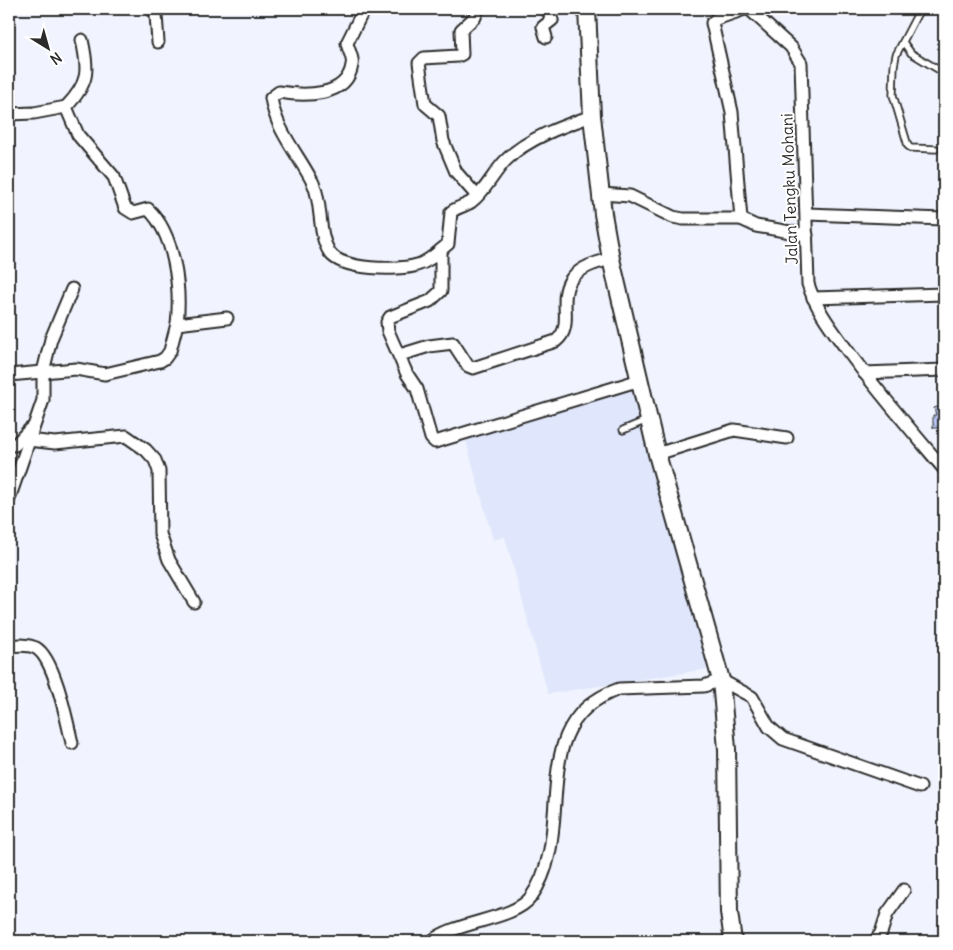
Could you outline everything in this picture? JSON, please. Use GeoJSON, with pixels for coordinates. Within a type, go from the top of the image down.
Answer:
{"type":"FeatureCollection","features":[{"type":"Feature","properties":{"kind":"street"},"geometry":{"type":"LineString","coordinates":[[152,9],[156,15],[158,42]]}},
{"type":"Feature","properties":{"kind":"street"},"geometry":{"type":"LineString","coordinates":[[364,9],[347,43],[353,64],[346,80],[337,87],[321,93],[304,96],[276,93],[272,96],[272,102],[284,135],[315,187],[326,246],[338,261],[369,268],[415,266],[448,244],[451,212],[477,196],[506,160],[524,146],[552,132],[592,116]]}},
{"type":"Feature","properties":{"kind":"street"},"geometry":{"type":"LineString","coordinates":[[477,196],[456,172],[443,141],[439,116],[425,104],[419,63],[424,58],[458,56],[462,54],[461,30],[475,17],[478,9]]}},
{"type":"Feature","properties":{"kind":"street"},"geometry":{"type":"LineString","coordinates":[[546,37],[543,27],[552,20],[547,9]]}},
{"type":"Feature","properties":{"kind":"street"},"geometry":{"type":"LineString","coordinates":[[587,9],[592,116],[611,259],[657,454],[721,680],[727,749],[728,877],[733,941]]}},
{"type":"Feature","properties":{"kind":"street"},"geometry":{"type":"LineString","coordinates":[[741,218],[732,112],[712,23],[716,19],[745,9]]}},
{"type":"Feature","properties":{"kind":"street","name":"Jalan Tengku Mohani"},"geometry":{"type":"LineString","coordinates":[[749,9],[791,47],[801,63],[808,284],[813,298],[822,315],[864,373],[944,469]]}},
{"type":"Feature","properties":{"kind":"street"},"geometry":{"type":"LineString","coordinates":[[9,114],[34,113],[66,107],[81,91],[86,78],[88,66],[82,40]]}},
{"type":"Feature","properties":{"kind":"street"},"geometry":{"type":"LineString","coordinates":[[9,375],[76,369],[105,374],[160,360],[165,358],[170,351],[177,324],[179,287],[168,241],[148,209],[133,213],[125,208],[114,177],[78,135],[66,107]]}},
{"type":"Feature","properties":{"kind":"street"},"geometry":{"type":"LineString","coordinates":[[601,194],[630,196],[673,217],[688,220],[741,218],[756,226],[807,235]]}},
{"type":"Feature","properties":{"kind":"street"},"geometry":{"type":"LineString","coordinates":[[807,214],[944,219]]}},
{"type":"Feature","properties":{"kind":"street"},"geometry":{"type":"LineString","coordinates":[[441,250],[441,291],[430,301],[390,317],[387,322],[388,331],[407,374],[417,389],[431,438],[435,442],[640,380]]}},
{"type":"Feature","properties":{"kind":"street"},"geometry":{"type":"LineString","coordinates":[[400,355],[429,346],[453,343],[468,366],[474,368],[556,341],[563,333],[566,294],[570,280],[585,267],[611,259]]}},
{"type":"Feature","properties":{"kind":"street"},"geometry":{"type":"LineString","coordinates":[[9,499],[43,400],[43,372],[51,339],[72,289]]}},
{"type":"Feature","properties":{"kind":"street"},"geometry":{"type":"LineString","coordinates":[[813,298],[944,294]]}},
{"type":"Feature","properties":{"kind":"street"},"geometry":{"type":"LineString","coordinates":[[177,324],[227,318]]}},
{"type":"Feature","properties":{"kind":"street"},"geometry":{"type":"LineString","coordinates":[[864,373],[944,370]]}},
{"type":"Feature","properties":{"kind":"street"},"geometry":{"type":"LineString","coordinates":[[9,444],[15,445],[34,424]]}},
{"type":"Feature","properties":{"kind":"street"},"geometry":{"type":"LineString","coordinates":[[657,454],[734,430],[787,438]]}},
{"type":"Feature","properties":{"kind":"street"},"geometry":{"type":"LineString","coordinates":[[28,440],[55,444],[126,436],[146,450],[155,460],[159,471],[160,534],[168,560],[194,602]]}},
{"type":"Feature","properties":{"kind":"street"},"geometry":{"type":"LineString","coordinates":[[9,646],[23,645],[35,647],[45,657],[57,686],[72,743]]}},
{"type":"Feature","properties":{"kind":"street"},"geometry":{"type":"LineString","coordinates":[[432,941],[442,933],[512,910],[530,898],[545,867],[554,828],[561,748],[566,734],[587,707],[607,693],[619,689],[704,686],[721,680],[752,697],[769,727],[783,739],[920,787]]}},
{"type":"Feature","properties":{"kind":"street"},"geometry":{"type":"LineString","coordinates":[[874,941],[878,939],[887,914],[904,890]]}},
{"type":"Feature","properties":{"kind":"lane"},"geometry":{"type":"LineString","coordinates":[[920,9],[896,55],[893,85],[905,140],[911,148],[936,149]]}},
{"type":"Feature","properties":{"kind":"lane"},"geometry":{"type":"LineString","coordinates":[[903,42],[911,53],[944,73]]}},
{"type":"Feature","properties":{"kind":"lane"},"geometry":{"type":"LineString","coordinates":[[623,430],[650,419]]}},
{"type":"Feature","properties":{"kind":"shaded area"},"geometry":{"type":"Polygon","coordinates":[[[631,388],[708,669],[548,694],[505,537],[493,540],[464,434],[631,388]]]}},
{"type":"Feature","properties":{"kind":"building"},"geometry":{"type":"Polygon","coordinates":[[[944,405],[944,428],[933,428],[933,415],[936,415],[934,408],[944,405]]]}}]}
